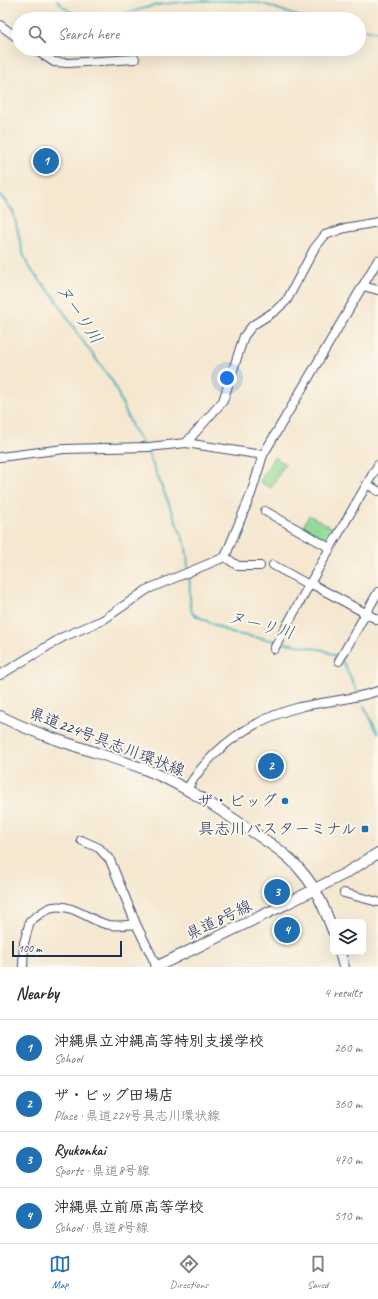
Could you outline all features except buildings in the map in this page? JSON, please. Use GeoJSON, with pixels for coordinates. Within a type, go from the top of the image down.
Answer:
{"type":"FeatureCollection","features":[{"type":"Feature","properties":{"kind":"main road","name":"県道224号具志川環状線"},"geometry":{"type":"LineString","coordinates":[[0,716],[23,727],[144,769],[187,789],[240,823],[287,857],[302,871],[314,889],[326,911],[330,922]]}},
{"type":"Feature","properties":{"kind":"main road","name":"県道8号線"},"geometry":{"type":"LineString","coordinates":[[157,967],[314,889],[358,866],[378,853]]}},
{"type":"Feature","properties":{"kind":"main road"},"geometry":{"type":"LineString","coordinates":[[341,955],[344,967]]}},
{"type":"Feature","properties":{"kind":"street"},"geometry":{"type":"LineString","coordinates":[[0,25],[12,34]]}},
{"type":"Feature","properties":{"kind":"street"},"geometry":{"type":"LineString","coordinates":[[45,56],[54,62],[68,63],[135,59]]}},
{"type":"Feature","properties":{"kind":"street"},"geometry":{"type":"LineString","coordinates":[[186,443],[224,401],[244,336],[252,325],[275,311],[287,300],[314,250],[325,235],[345,228],[378,222]]}},
{"type":"Feature","properties":{"kind":"street"},"geometry":{"type":"LineString","coordinates":[[0,675],[62,637],[103,620],[148,588],[225,557],[251,494],[263,455],[378,260]]}},
{"type":"Feature","properties":{"kind":"street"},"geometry":{"type":"LineString","coordinates":[[362,286],[378,290]]}},
{"type":"Feature","properties":{"kind":"street"},"geometry":{"type":"LineString","coordinates":[[0,457],[64,449],[149,447],[186,443],[263,455]]}},
{"type":"Feature","properties":{"kind":"street"},"geometry":{"type":"LineString","coordinates":[[274,649],[378,465]]}},
{"type":"Feature","properties":{"kind":"street"},"geometry":{"type":"LineString","coordinates":[[367,484],[378,491]]}},
{"type":"Feature","properties":{"kind":"street"},"geometry":{"type":"LineString","coordinates":[[265,511],[330,548]]}},
{"type":"Feature","properties":{"kind":"street"},"geometry":{"type":"LineString","coordinates":[[225,557],[238,566],[260,566]]}},
{"type":"Feature","properties":{"kind":"street"},"geometry":{"type":"LineString","coordinates":[[273,565],[378,620]]}},
{"type":"Feature","properties":{"kind":"street"},"geometry":{"type":"LineString","coordinates":[[339,661],[378,592]]}},
{"type":"Feature","properties":{"kind":"street"},"geometry":{"type":"LineString","coordinates":[[187,789],[196,774],[219,750],[230,740],[252,725],[274,715],[296,708],[351,699],[378,691]]}},
{"type":"Feature","properties":{"kind":"street"},"geometry":{"type":"LineString","coordinates":[[81,840],[99,848],[110,860],[136,924],[157,967]]}},
{"type":"Feature","properties":{"kind":"street"},"geometry":{"type":"LineString","coordinates":[[344,893],[378,902]]}},
{"type":"Feature","properties":{"kind":"street"},"geometry":{"type":"LineString","coordinates":[[23,967],[24,944],[30,922],[52,907],[64,907],[79,912],[92,919],[115,926],[136,924]]}},
{"type":"Feature","properties":{"kind":"green space"},"geometry":{"type":"Polygon","coordinates":[[[274,457],[285,464],[271,488],[260,482],[274,457]]]}},
{"type":"Feature","properties":{"kind":"green space"},"geometry":{"type":"Polygon","coordinates":[[[309,515],[334,529],[328,541],[303,527],[309,515]]]}},
{"type":"Feature","properties":{"kind":"waterway"},"geometry":{"type":"LineString","coordinates":[[57,0],[71,12]]}},
{"type":"Feature","properties":{"kind":"waterway"},"geometry":{"type":"LineString","coordinates":[[130,12],[157,5],[193,1],[252,2],[260,3],[287,12]]}},
{"type":"Feature","properties":{"kind":"waterway"},"geometry":{"type":"LineString","coordinates":[[366,29],[378,32]]}},
{"type":"Feature","properties":{"kind":"waterway","name":"ヌーリ川"},"geometry":{"type":"LineString","coordinates":[[0,195],[13,211],[22,250],[28,266],[55,298],[79,336],[113,382],[133,429],[143,444]]}},
{"type":"Feature","properties":{"kind":"waterway","name":"ヌーリ川"},"geometry":{"type":"LineString","coordinates":[[147,450],[185,544],[188,569]]}},
{"type":"Feature","properties":{"kind":"waterway","name":"ヌーリ川"},"geometry":{"type":"LineString","coordinates":[[189,573],[191,611],[193,614],[231,633],[276,641]]}},
{"type":"Feature","properties":{"kind":"waterway","name":"ヌーリ川"},"geometry":{"type":"LineString","coordinates":[[280,642],[324,650],[339,658]]}},
{"type":"Feature","properties":{"kind":"waterway","name":"ヌーリ川"},"geometry":{"type":"LineString","coordinates":[[342,660],[357,691]]}},
{"type":"Feature","properties":{"kind":"waterway","name":"ヌーリ川"},"geometry":{"type":"LineString","coordinates":[[364,706],[378,733]]}},
{"type":"Feature","properties":{"kind":"place","name":"沖縄県立沖縄高等特別支援学校"},"geometry":{"type":"Point","coordinates":[46,161]}},
{"type":"Feature","properties":{"kind":"place","name":"ザ・ビッグ田場店"},"geometry":{"type":"Point","coordinates":[271,766]}},
{"type":"Feature","properties":{"kind":"place","name":"ザ・ビッグ"},"geometry":{"type":"Point","coordinates":[285,801]}},
{"type":"Feature","properties":{"kind":"place","name":"具志川バスターミナル"},"geometry":{"type":"Point","coordinates":[365,829]}},
{"type":"Feature","properties":{"kind":"place","name":"Ryukonkai"},"geometry":{"type":"Point","coordinates":[277,892]}},
{"type":"Feature","properties":{"kind":"place","name":"沖縄県立前原高等学校"},"geometry":{"type":"Point","coordinates":[287,930]}}]}
